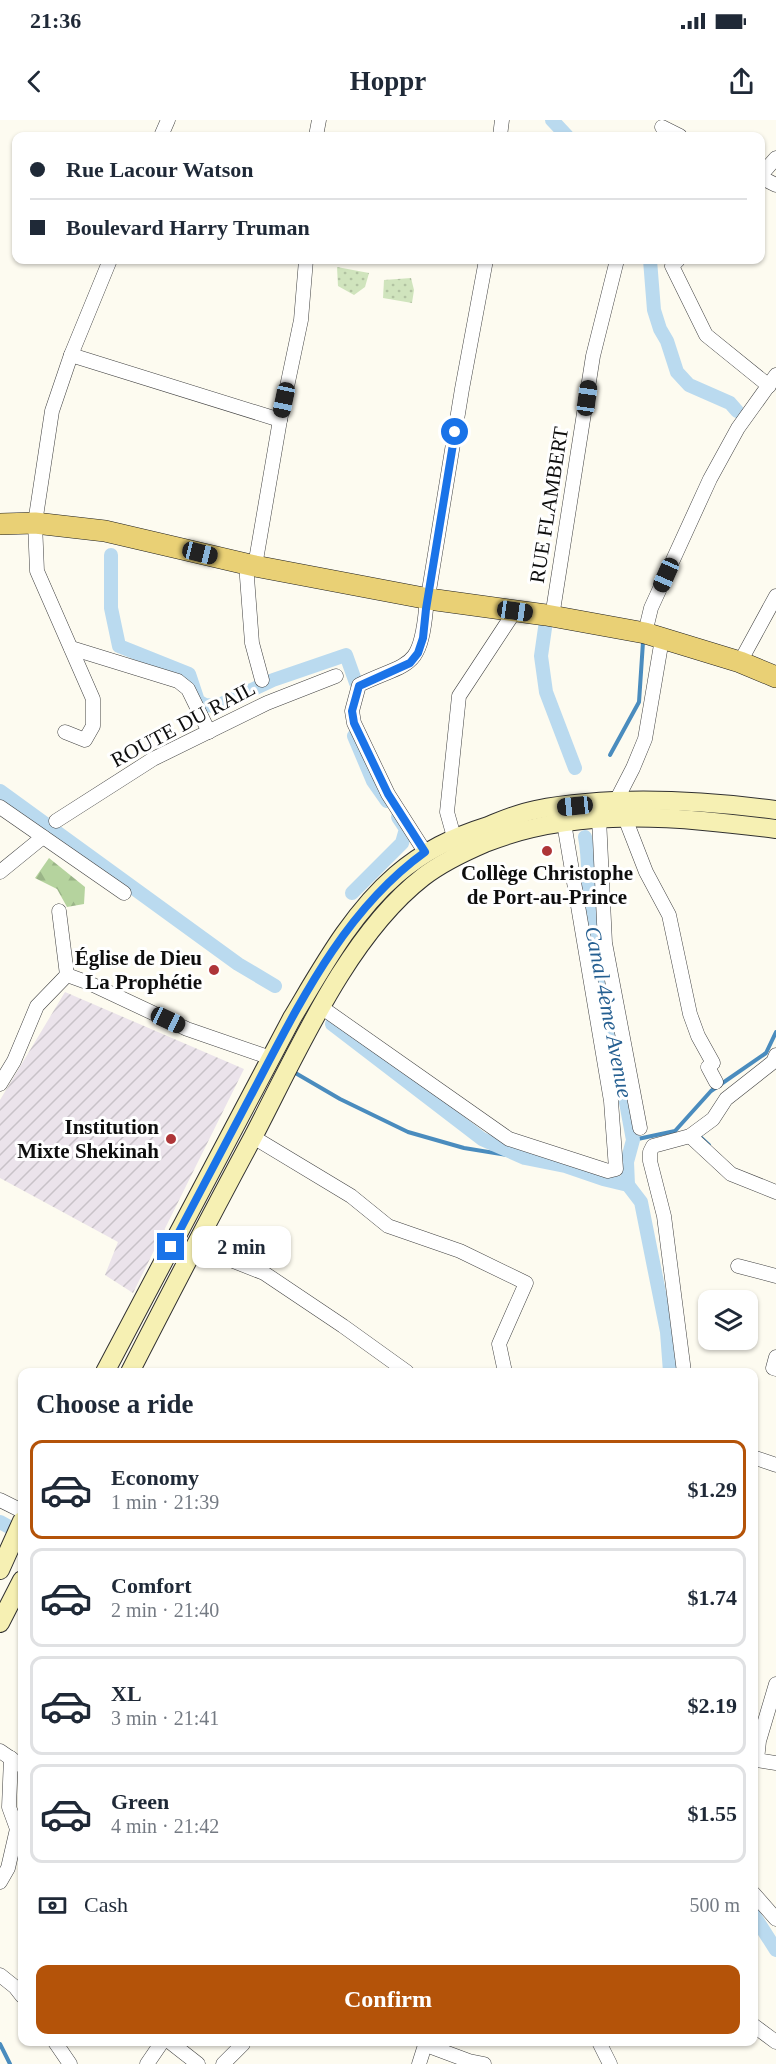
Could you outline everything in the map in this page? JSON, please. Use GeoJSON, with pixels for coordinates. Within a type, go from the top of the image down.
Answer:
{"type":"FeatureCollection","features":[{"type":"Feature","properties":{"kind":"main road"},"geometry":{"type":"LineString","coordinates":[[0,524],[35,522],[132,536],[250,565],[429,600],[515,611],[653,636],[740,662],[776,677]]}},
{"type":"Feature","properties":{"kind":"main road"},"geometry":{"type":"LineString","coordinates":[[107,1368],[271,1058],[320,971],[358,915],[395,876],[425,852],[454,837],[534,810],[646,800],[776,810]]}},
{"type":"Feature","properties":{"kind":"main road"},"geometry":{"type":"LineString","coordinates":[[132,1368],[321,1007],[363,942],[398,900],[424,877],[452,859],[483,844],[519,832],[599,818],[730,824],[776,829]]}},
{"type":"Feature","properties":{"kind":"main road"},"geometry":{"type":"LineString","coordinates":[[18,1528],[2,1564],[18,1578]]}},
{"type":"Feature","properties":{"kind":"main road"},"geometry":{"type":"LineString","coordinates":[[0,1623],[18,1589]]}},
{"type":"Feature","properties":{"kind":"street"},"geometry":{"type":"LineString","coordinates":[[662,127],[672,132]]}},
{"type":"Feature","properties":{"kind":"street"},"geometry":{"type":"LineString","coordinates":[[765,170],[776,158]]}},
{"type":"Feature","properties":{"kind":"street"},"geometry":{"type":"LineString","coordinates":[[65,732],[85,740],[93,726],[93,699],[38,571],[35,522],[52,411],[71,355],[108,264]]}},
{"type":"Feature","properties":{"kind":"street"},"geometry":{"type":"LineString","coordinates":[[262,680],[252,643],[250,565],[301,320],[306,264]]}},
{"type":"Feature","properties":{"kind":"street"},"geometry":{"type":"LineString","coordinates":[[425,852],[388,794],[354,723],[352,711],[359,686],[410,663],[418,653],[423,638],[462,389],[485,264]]}},
{"type":"Feature","properties":{"kind":"street","name":"RUE FLAMBERT"},"geometry":{"type":"LineString","coordinates":[[552,617],[593,356],[616,264]]}},
{"type":"Feature","properties":{"kind":"street"},"geometry":{"type":"LineString","coordinates":[[616,801],[645,739],[653,636],[651,608],[710,479],[738,428],[772,381],[706,335],[672,266],[674,264]]}},
{"type":"Feature","properties":{"kind":"street"},"geometry":{"type":"LineString","coordinates":[[71,355],[280,420]]}},
{"type":"Feature","properties":{"kind":"street"},"geometry":{"type":"LineString","coordinates":[[740,662],[776,596]]}},
{"type":"Feature","properties":{"kind":"street"},"geometry":{"type":"LineString","coordinates":[[454,837],[447,812],[459,696],[515,611]]}},
{"type":"Feature","properties":{"kind":"street"},"geometry":{"type":"LineString","coordinates":[[71,648],[178,681],[188,688],[208,732]]}},
{"type":"Feature","properties":{"kind":"street","name":"ROUTE DU RAIL"},"geometry":{"type":"LineString","coordinates":[[56,821],[153,759],[267,703],[336,676]]}},
{"type":"Feature","properties":{"kind":"street"},"geometry":{"type":"LineString","coordinates":[[0,807],[124,893]]}},
{"type":"Feature","properties":{"kind":"street"},"geometry":{"type":"LineString","coordinates":[[599,818],[605,943],[640,1128]]}},
{"type":"Feature","properties":{"kind":"street"},"geometry":{"type":"LineString","coordinates":[[625,818],[646,872],[669,915],[690,1014],[698,1036],[713,1063],[708,1067],[716,1082]]}},
{"type":"Feature","properties":{"kind":"street"},"geometry":{"type":"LineString","coordinates":[[321,1007],[509,1139],[608,1171],[616,1169],[610,1101],[564,823]]}},
{"type":"Feature","properties":{"kind":"street"},"geometry":{"type":"LineString","coordinates":[[0,872],[43,837]]}},
{"type":"Feature","properties":{"kind":"street"},"geometry":{"type":"LineString","coordinates":[[59,911],[67,975]]}},
{"type":"Feature","properties":{"kind":"street"},"geometry":{"type":"LineString","coordinates":[[67,975],[188,1029],[271,1058]]}},
{"type":"Feature","properties":{"kind":"street"},"geometry":{"type":"LineString","coordinates":[[0,1084],[14,1061],[37,1006],[67,975]]}},
{"type":"Feature","properties":{"kind":"street"},"geometry":{"type":"LineString","coordinates":[[683,1368],[664,1216],[650,1161],[650,1152],[653,1146],[690,1136],[713,1119],[726,1099],[773,1062],[776,1055]]}},
{"type":"Feature","properties":{"kind":"street"},"geometry":{"type":"LineString","coordinates":[[690,1136],[731,1174],[776,1192]]}},
{"type":"Feature","properties":{"kind":"street"},"geometry":{"type":"LineString","coordinates":[[253,1137],[351,1196],[388,1226],[460,1251],[526,1283],[499,1344],[505,1368]]}},
{"type":"Feature","properties":{"kind":"street"},"geometry":{"type":"LineString","coordinates":[[195,1246],[264,1273],[401,1368]]}},
{"type":"Feature","properties":{"kind":"street"},"geometry":{"type":"LineString","coordinates":[[738,1266],[776,1276]]}},
{"type":"Feature","properties":{"kind":"street"},"geometry":{"type":"LineString","coordinates":[[776,1357],[773,1368],[776,1369]]}},
{"type":"Feature","properties":{"kind":"street"},"geometry":{"type":"LineString","coordinates":[[758,1459],[776,1466]]}},
{"type":"Feature","properties":{"kind":"street"},"geometry":{"type":"LineString","coordinates":[[0,1500],[18,1516]]}},
{"type":"Feature","properties":{"kind":"street"},"geometry":{"type":"LineString","coordinates":[[758,1735],[776,1684]]}},
{"type":"Feature","properties":{"kind":"street"},"geometry":{"type":"LineString","coordinates":[[0,1882],[8,1868],[17,1829],[9,1807],[11,1758]]}},
{"type":"Feature","properties":{"kind":"street"},"geometry":{"type":"LineString","coordinates":[[758,1760],[776,1763]]}},
{"type":"Feature","properties":{"kind":"street"},"geometry":{"type":"LineString","coordinates":[[8,1868],[18,1870]]}},
{"type":"Feature","properties":{"kind":"street"},"geometry":{"type":"LineString","coordinates":[[758,1899],[776,1919]]}},
{"type":"Feature","properties":{"kind":"street"},"geometry":{"type":"LineString","coordinates":[[0,1975],[18,1991]]}},
{"type":"Feature","properties":{"kind":"street"},"geometry":{"type":"LineString","coordinates":[[758,2029],[776,2042]]}},
{"type":"Feature","properties":{"kind":"street"},"geometry":{"type":"LineString","coordinates":[[58,2046],[70,2064]]}},
{"type":"Feature","properties":{"kind":"street"},"geometry":{"type":"LineString","coordinates":[[147,2064],[159,2046]]}},
{"type":"Feature","properties":{"kind":"street"},"geometry":{"type":"LineString","coordinates":[[175,2046],[198,2064]]}},
{"type":"Feature","properties":{"kind":"street"},"geometry":{"type":"LineString","coordinates":[[223,2064],[241,2046]]}},
{"type":"Feature","properties":{"kind":"street"},"geometry":{"type":"LineString","coordinates":[[419,2064],[425,2046]]}},
{"type":"Feature","properties":{"kind":"street"},"geometry":{"type":"LineString","coordinates":[[433,2046],[469,2061],[484,2064]]}},
{"type":"Feature","properties":{"kind":"street"},"geometry":{"type":"LineString","coordinates":[[601,2046],[610,2064]]}},
{"type":"Feature","properties":{"kind":"shaded area"},"geometry":{"type":"Polygon","coordinates":[[[65,992],[244,1069],[133,1293],[105,1275],[118,1242],[0,1178],[0,1100],[65,992]]]}},
{"type":"Feature","properties":{"kind":"green space"},"geometry":{"type":"Polygon","coordinates":[[[337,267],[369,273],[365,287],[354,295],[338,286],[337,267]]]}},
{"type":"Feature","properties":{"kind":"green space"},"geometry":{"type":"Polygon","coordinates":[[[411,278],[414,290],[412,303],[383,298],[384,280],[411,278]]]}},
{"type":"Feature","properties":{"kind":"green space"},"geometry":{"type":"Polygon","coordinates":[[[49,858],[85,887],[84,904],[67,907],[57,889],[35,878],[49,858]]]}},
{"type":"Feature","properties":{"kind":"waterway"},"geometry":{"type":"LineString","coordinates":[[552,120],[563,132]]}},
{"type":"Feature","properties":{"kind":"waterway"},"geometry":{"type":"LineString","coordinates":[[650,264],[654,310],[677,372],[689,385],[730,403],[737,411]]}},
{"type":"Feature","properties":{"kind":"waterway"},"geometry":{"type":"LineString","coordinates":[[111,555],[111,608],[119,646],[189,674],[198,701],[205,705],[217,706],[273,680],[346,655],[356,683]]}},
{"type":"Feature","properties":{"kind":"waterway"},"geometry":{"type":"LineString","coordinates":[[545,628],[541,656],[546,692],[575,768]]}},
{"type":"Feature","properties":{"kind":"waterway"},"geometry":{"type":"LineString","coordinates":[[610,755],[639,702],[643,642]]}},
{"type":"Feature","properties":{"kind":"waterway"},"geometry":{"type":"LineString","coordinates":[[354,736],[373,781],[387,801]]}},
{"type":"Feature","properties":{"kind":"waterway"},"geometry":{"type":"LineString","coordinates":[[0,791],[238,964],[275,986]]}},
{"type":"Feature","properties":{"kind":"waterway"},"geometry":{"type":"LineString","coordinates":[[352,893],[402,843],[406,829],[398,817]]}},
{"type":"Feature","properties":{"kind":"waterway","name":"Canal 4ème Avenue"},"geometry":{"type":"LineString","coordinates":[[585,837],[590,910],[633,1140],[627,1162],[628,1185]]}},
{"type":"Feature","properties":{"kind":"waterway","name":"Canal 4ème Avenue"},"geometry":{"type":"LineString","coordinates":[[332,1024],[482,1139],[525,1158],[565,1166],[628,1185],[641,1202],[667,1332],[670,1368]]}},
{"type":"Feature","properties":{"kind":"waterway"},"geometry":{"type":"LineString","coordinates":[[633,1140],[675,1131],[711,1091],[766,1053],[776,1032]]}},
{"type":"Feature","properties":{"kind":"waterway"},"geometry":{"type":"LineString","coordinates":[[292,1071],[340,1099],[408,1132],[464,1148],[525,1158]]}},
{"type":"Feature","properties":{"kind":"waterway"},"geometry":{"type":"LineString","coordinates":[[697,1134],[709,1145]]}},
{"type":"Feature","properties":{"kind":"waterway"},"geometry":{"type":"LineString","coordinates":[[0,1522],[18,1532]]}},
{"type":"Feature","properties":{"kind":"waterway","name":"Canal 4ème Avenue"},"geometry":{"type":"LineString","coordinates":[[758,1922],[776,1950]]}},
{"type":"Feature","properties":{"kind":"waterway"},"geometry":{"type":"LineString","coordinates":[[0,2044],[10,2064]]}},
{"type":"Feature","properties":{"kind":"place","name":"Collège Christophe de Port-au-Prince"},"geometry":{"type":"Point","coordinates":[547,851]}},
{"type":"Feature","properties":{"kind":"place","name":"Église de Dieu La Prophétie"},"geometry":{"type":"Point","coordinates":[214,970]}},
{"type":"Feature","properties":{"kind":"place","name":"Institution Mixte Shekinah"},"geometry":{"type":"Point","coordinates":[171,1139]}},
{"type":"Feature","properties":{"kind":"route"},"geometry":{"type":"LineString","coordinates":[[171,1247],[292,1018],[320,971],[368,903],[395,876],[425,852],[388,794],[354,723],[352,711],[359,686],[410,663],[418,653],[423,638],[455,432]]}}]}
